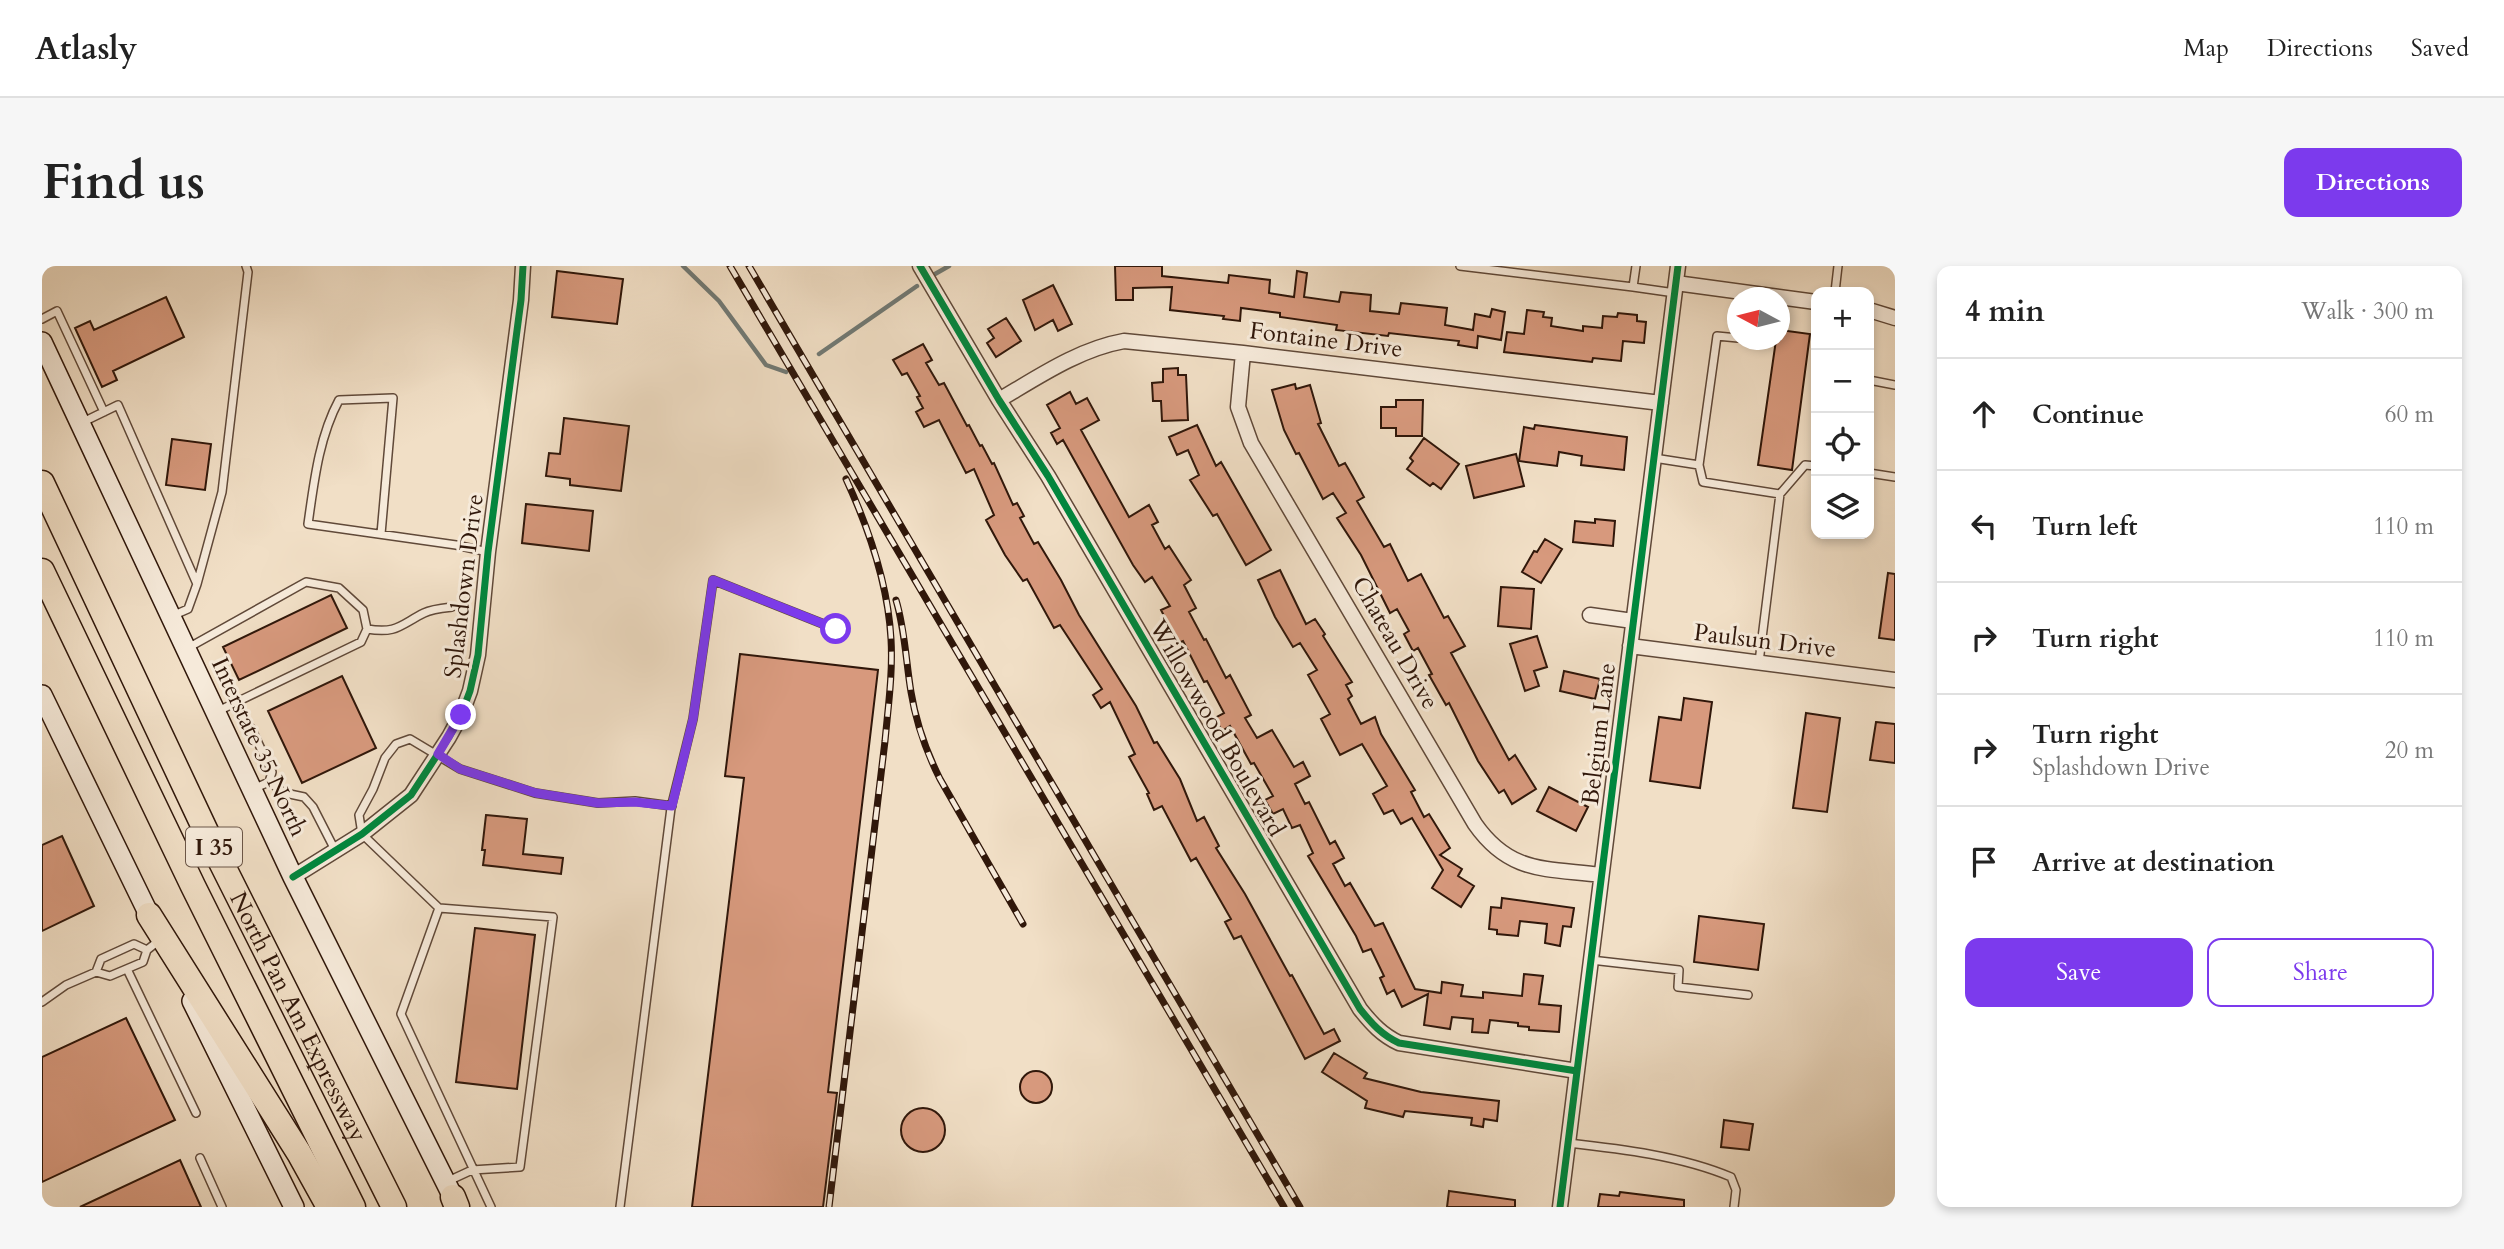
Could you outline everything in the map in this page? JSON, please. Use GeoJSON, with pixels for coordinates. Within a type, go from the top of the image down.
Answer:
{"type":"FeatureCollection","features":[{"type":"Feature","properties":{"kind":"highway","name":"North Pan Am Expressway"},"geometry":{"type":"LineString","coordinates":[[42,484],[211,840],[394,1207]]}},
{"type":"Feature","properties":{"kind":"highway","name":"North Pan Am Expressway"},"geometry":{"type":"LineString","coordinates":[[42,571],[181,863],[353,1207]]}},
{"type":"Feature","properties":{"kind":"highway"},"geometry":{"type":"LineString","coordinates":[[149,915],[299,1153],[329,1207]]}},
{"type":"Feature","properties":{"kind":"main road","name":"Interstate 35 North"},"geometry":{"type":"LineString","coordinates":[[42,342],[216,712],[261,786],[293,877],[454,1198]]}},
{"type":"Feature","properties":{"kind":"main road"},"geometry":{"type":"LineString","coordinates":[[42,695],[149,915],[154,944],[294,1207]]}},
{"type":"Feature","properties":{"kind":"street","name":"Splashdown Drive"},"geometry":{"type":"LineString","coordinates":[[293,877],[362,834],[411,795],[461,715],[476,667],[523,266]]}},
{"type":"Feature","properties":{"kind":"street","name":"Willowwood Boulevard"},"geometry":{"type":"LineString","coordinates":[[920,266],[999,400],[1048,476],[1360,1009],[1372,1024],[1384,1036],[1399,1043],[1577,1071]]}},
{"type":"Feature","properties":{"kind":"street","name":"Belgium Lane"},"geometry":{"type":"LineString","coordinates":[[1560,1207],[1678,266]]}},
{"type":"Feature","properties":{"kind":"street"},"geometry":{"type":"LineString","coordinates":[[1675,288],[1727,293]]}},
{"type":"Feature","properties":{"kind":"street"},"geometry":{"type":"LineString","coordinates":[[1790,299],[1811,301]]}},
{"type":"Feature","properties":{"kind":"street"},"geometry":{"type":"LineString","coordinates":[[1874,312],[1895,318]]}},
{"type":"Feature","properties":{"kind":"street","name":"Fontaine Drive"},"geometry":{"type":"LineString","coordinates":[[999,400],[1063,363],[1109,344],[1124,341],[1243,352],[1661,403]]}},
{"type":"Feature","properties":{"kind":"street","name":"Chateau Drive"},"geometry":{"type":"LineString","coordinates":[[1243,352],[1238,407],[1251,443],[1475,824],[1486,840],[1501,854],[1513,860],[1529,866],[1601,875]]}},
{"type":"Feature","properties":{"kind":"street"},"geometry":{"type":"LineString","coordinates":[[1590,615],[1633,621]]}},
{"type":"Feature","properties":{"kind":"street","name":"Paulsun Drive"},"geometry":{"type":"LineString","coordinates":[[1630,646],[1895,680]]}},
{"type":"Feature","properties":{"kind":"lane"},"geometry":{"type":"LineString","coordinates":[[171,617],[188,608],[222,492],[248,272],[246,266]]}},
{"type":"Feature","properties":{"kind":"lane"},"geometry":{"type":"LineString","coordinates":[[1460,266],[1633,287],[1675,288]]}},
{"type":"Feature","properties":{"kind":"lane"},"geometry":{"type":"LineString","coordinates":[[1633,287],[1636,266]]}},
{"type":"Feature","properties":{"kind":"lane"},"geometry":{"type":"LineString","coordinates":[[1836,287],[1838,266]]}},
{"type":"Feature","properties":{"kind":"lane"},"geometry":{"type":"LineString","coordinates":[[42,319],[57,311],[104,412]]}},
{"type":"Feature","properties":{"kind":"lane"},"geometry":{"type":"LineString","coordinates":[[1727,337],[1717,336],[1699,465],[1703,482],[1780,494]]}},
{"type":"Feature","properties":{"kind":"lane"},"geometry":{"type":"LineString","coordinates":[[1874,381],[1895,385]]}},
{"type":"Feature","properties":{"kind":"lane"},"geometry":{"type":"LineString","coordinates":[[381,534],[393,398],[339,400],[328,420],[308,524],[488,552]]}},
{"type":"Feature","properties":{"kind":"lane"},"geometry":{"type":"LineString","coordinates":[[80,424],[118,405],[197,584]]}},
{"type":"Feature","properties":{"kind":"lane"},"geometry":{"type":"LineString","coordinates":[[1654,458],[1699,465]]}},
{"type":"Feature","properties":{"kind":"lane"},"geometry":{"type":"LineString","coordinates":[[1759,663],[1780,494],[1805,465],[1811,466]]}},
{"type":"Feature","properties":{"kind":"lane"},"geometry":{"type":"LineString","coordinates":[[1874,474],[1895,477]]}},
{"type":"Feature","properties":{"kind":"lane"},"geometry":{"type":"LineString","coordinates":[[620,1207],[672,806],[693,719],[713,580],[836,629]]}},
{"type":"Feature","properties":{"kind":"lane"},"geometry":{"type":"LineString","coordinates":[[187,649],[306,582],[339,588],[363,610],[367,629],[361,642],[216,712]]}},
{"type":"Feature","properties":{"kind":"lane"},"geometry":{"type":"LineString","coordinates":[[367,629],[385,632],[426,612],[452,607]]}},
{"type":"Feature","properties":{"kind":"lane"},"geometry":{"type":"LineString","coordinates":[[251,728],[272,772],[261,786],[304,797],[313,807],[336,850]]}},
{"type":"Feature","properties":{"kind":"lane"},"geometry":{"type":"LineString","coordinates":[[472,1170],[520,1167],[553,917],[439,908],[362,834],[359,815],[385,758],[396,744],[410,739],[460,769],[536,793],[598,803],[635,802],[672,806]]}},
{"type":"Feature","properties":{"kind":"lane"},"geometry":{"type":"LineString","coordinates":[[439,908],[401,1014],[491,1207]]}},
{"type":"Feature","properties":{"kind":"lane"},"geometry":{"type":"LineString","coordinates":[[96,972],[101,959],[134,944],[154,944]]}},
{"type":"Feature","properties":{"kind":"lane"},"geometry":{"type":"LineString","coordinates":[[42,1002],[66,985],[96,972],[110,976],[143,962],[154,944]]}},
{"type":"Feature","properties":{"kind":"lane"},"geometry":{"type":"LineString","coordinates":[[1591,960],[1679,970],[1678,987],[1748,995]]}},
{"type":"Feature","properties":{"kind":"lane"},"geometry":{"type":"LineString","coordinates":[[127,969],[196,1113]]}},
{"type":"Feature","properties":{"kind":"lane"},"geometry":{"type":"LineString","coordinates":[[1568,1143],[1608,1147],[1708,1167],[1731,1177],[1736,1190],[1734,1207]]}},
{"type":"Feature","properties":{"kind":"lane"},"geometry":{"type":"LineString","coordinates":[[200,1158],[222,1207]]}},
{"type":"Feature","properties":{"kind":"lane"},"geometry":{"type":"LineString","coordinates":[[454,1198],[472,1170]]}},
{"type":"Feature","properties":{"kind":"building"},"geometry":{"type":"Polygon","coordinates":[[[1115,266],[1162,266],[1162,276],[1228,283],[1229,275],[1270,280],[1269,293],[1294,297],[1297,271],[1307,273],[1304,297],[1339,302],[1341,292],[1371,295],[1370,311],[1399,314],[1401,303],[1447,308],[1445,325],[1473,330],[1475,314],[1490,317],[1492,309],[1505,312],[1501,340],[1478,336],[1477,348],[1458,345],[1459,341],[1336,330],[1337,325],[1241,308],[1240,321],[1223,319],[1224,316],[1170,310],[1172,287],[1133,288],[1133,300],[1116,300],[1115,266]]]}},
{"type":"Feature","properties":{"kind":"building"},"geometry":{"type":"Polygon","coordinates":[[[557,271],[623,279],[617,324],[552,317],[557,271]]]}},
{"type":"Feature","properties":{"kind":"building"},"geometry":{"type":"Polygon","coordinates":[[[1053,285],[1072,324],[1058,331],[1053,320],[1035,330],[1023,300],[1053,285]]]}},
{"type":"Feature","properties":{"kind":"building"},"geometry":{"type":"Polygon","coordinates":[[[166,297],[184,337],[113,371],[117,380],[102,387],[75,328],[90,321],[94,330],[166,297]]]}},
{"type":"Feature","properties":{"kind":"building"},"geometry":{"type":"Polygon","coordinates":[[[1527,310],[1544,312],[1543,317],[1552,318],[1551,326],[1583,331],[1583,326],[1602,328],[1603,316],[1617,317],[1618,313],[1637,315],[1637,321],[1646,322],[1644,343],[1623,341],[1621,361],[1593,358],[1592,362],[1504,352],[1507,332],[1524,334],[1527,310]]]}},
{"type":"Feature","properties":{"kind":"building"},"geometry":{"type":"Polygon","coordinates":[[[1006,318],[1021,341],[996,357],[987,343],[994,338],[988,329],[1006,318]]]}},
{"type":"Feature","properties":{"kind":"building"},"geometry":{"type":"Polygon","coordinates":[[[1790,331],[1810,334],[1792,470],[1758,465],[1775,350],[1790,350],[1790,331]]]}},
{"type":"Feature","properties":{"kind":"building"},"geometry":{"type":"Polygon","coordinates":[[[923,344],[932,360],[926,363],[939,385],[944,383],[967,426],[969,425],[992,464],[994,463],[1013,505],[1017,503],[1024,516],[1020,518],[1034,544],[1038,542],[1079,615],[1136,706],[1154,743],[1157,742],[1180,779],[1197,821],[1204,817],[1219,846],[1216,848],[1324,1034],[1334,1029],[1340,1041],[1305,1059],[1241,936],[1234,939],[1225,922],[1231,919],[1196,858],[1191,861],[1162,806],[1154,810],[1147,794],[1149,793],[1129,757],[1135,754],[1110,702],[1101,708],[1093,695],[1102,689],[1060,625],[1054,628],[1027,579],[1023,581],[1005,555],[986,520],[994,515],[974,469],[966,473],[939,420],[924,427],[916,412],[923,408],[917,397],[920,396],[907,373],[902,375],[893,360],[923,344]]]}},
{"type":"Feature","properties":{"kind":"building"},"geometry":{"type":"Polygon","coordinates":[[[1178,368],[1178,375],[1186,375],[1188,420],[1162,421],[1161,401],[1153,401],[1152,383],[1163,382],[1163,369],[1178,368]]]}},
{"type":"Feature","properties":{"kind":"building"},"geometry":{"type":"Polygon","coordinates":[[[1295,384],[1296,389],[1310,385],[1321,423],[1318,424],[1339,466],[1345,463],[1364,497],[1357,501],[1384,547],[1390,544],[1408,581],[1421,574],[1444,618],[1448,616],[1465,646],[1451,653],[1509,760],[1515,755],[1536,789],[1512,804],[1504,790],[1499,793],[1478,761],[1449,703],[1446,705],[1429,675],[1432,674],[1418,648],[1413,651],[1404,634],[1409,631],[1397,609],[1390,613],[1361,555],[1337,518],[1346,513],[1333,493],[1323,499],[1299,453],[1296,454],[1284,430],[1272,390],[1295,384]]]}},
{"type":"Feature","properties":{"kind":"building"},"geometry":{"type":"Polygon","coordinates":[[[1070,392],[1076,404],[1087,398],[1099,420],[1081,430],[1129,517],[1149,505],[1158,522],[1152,525],[1165,549],[1169,546],[1191,580],[1184,585],[1196,608],[1189,612],[1226,678],[1230,675],[1251,715],[1245,718],[1257,738],[1272,730],[1294,767],[1303,762],[1310,776],[1295,784],[1305,804],[1309,802],[1330,844],[1335,841],[1344,858],[1333,864],[1345,886],[1350,883],[1375,926],[1383,923],[1415,989],[1441,993],[1442,982],[1463,985],[1461,996],[1483,998],[1483,992],[1522,996],[1524,974],[1543,976],[1539,1004],[1561,1006],[1559,1032],[1529,1030],[1529,1027],[1518,1026],[1518,1023],[1490,1020],[1488,1033],[1472,1032],[1473,1019],[1452,1017],[1450,1029],[1424,1025],[1428,994],[1402,1007],[1394,990],[1387,994],[1380,978],[1384,976],[1371,949],[1363,952],[1308,856],[1313,853],[1300,825],[1292,828],[1283,809],[1273,814],[1265,800],[1273,796],[1254,763],[1251,764],[1230,726],[1222,731],[1215,718],[1224,713],[1183,641],[1178,643],[1161,610],[1170,606],[1152,577],[1145,582],[1133,565],[1063,440],[1057,444],[1051,433],[1060,428],[1047,405],[1070,392]]]}},
{"type":"Feature","properties":{"kind":"building"},"geometry":{"type":"Polygon","coordinates":[[[1396,400],[1423,400],[1422,436],[1396,436],[1396,428],[1381,428],[1381,407],[1396,407],[1396,400]]]}},
{"type":"Feature","properties":{"kind":"building"},"geometry":{"type":"Polygon","coordinates":[[[564,418],[629,426],[621,491],[570,485],[570,479],[546,476],[549,453],[560,454],[564,418]]]}},
{"type":"Feature","properties":{"kind":"building"},"geometry":{"type":"Polygon","coordinates":[[[1197,425],[1216,466],[1221,462],[1271,550],[1246,565],[1217,514],[1213,516],[1190,480],[1199,475],[1188,450],[1177,455],[1169,437],[1197,425]]]}},
{"type":"Feature","properties":{"kind":"building"},"geometry":{"type":"Polygon","coordinates":[[[1535,425],[1627,437],[1624,470],[1581,465],[1582,456],[1559,452],[1557,466],[1519,461],[1524,427],[1534,429],[1535,425]]]}},
{"type":"Feature","properties":{"kind":"building"},"geometry":{"type":"Polygon","coordinates":[[[1424,438],[1459,464],[1441,489],[1433,483],[1430,486],[1407,469],[1413,461],[1410,458],[1424,438]]]}},
{"type":"Feature","properties":{"kind":"building"},"geometry":{"type":"Polygon","coordinates":[[[172,439],[211,444],[205,490],[166,485],[172,439]]]}},
{"type":"Feature","properties":{"kind":"building"},"geometry":{"type":"Polygon","coordinates":[[[1516,454],[1524,486],[1474,498],[1466,466],[1516,454]]]}},
{"type":"Feature","properties":{"kind":"building"},"geometry":{"type":"Polygon","coordinates":[[[526,504],[593,511],[589,551],[522,543],[526,504]]]}},
{"type":"Feature","properties":{"kind":"building"},"geometry":{"type":"Polygon","coordinates":[[[1595,519],[1615,521],[1613,546],[1573,542],[1575,521],[1595,523],[1595,519]]]}},
{"type":"Feature","properties":{"kind":"building"},"geometry":{"type":"Polygon","coordinates":[[[1545,539],[1562,549],[1541,583],[1522,572],[1534,551],[1537,552],[1545,539]]]}},
{"type":"Feature","properties":{"kind":"building"},"geometry":{"type":"Polygon","coordinates":[[[1280,570],[1306,624],[1315,619],[1352,682],[1346,685],[1352,696],[1348,699],[1361,724],[1375,717],[1381,734],[1415,790],[1411,792],[1424,817],[1429,814],[1450,848],[1440,855],[1462,869],[1458,876],[1474,886],[1461,907],[1432,888],[1443,870],[1412,818],[1401,824],[1393,810],[1384,814],[1373,794],[1387,786],[1362,744],[1340,755],[1321,719],[1330,714],[1308,675],[1317,670],[1300,643],[1293,647],[1258,580],[1280,570]]]}},
{"type":"Feature","properties":{"kind":"building"},"geometry":{"type":"Polygon","coordinates":[[[1888,573],[1895,574],[1895,640],[1879,638],[1888,573]]]}},
{"type":"Feature","properties":{"kind":"building"},"geometry":{"type":"Polygon","coordinates":[[[1501,587],[1534,589],[1531,629],[1498,626],[1501,587]]]}},
{"type":"Feature","properties":{"kind":"building"},"geometry":{"type":"Polygon","coordinates":[[[331,595],[347,628],[239,680],[223,647],[331,595]]]}},
{"type":"Feature","properties":{"kind":"building"},"geometry":{"type":"Polygon","coordinates":[[[1537,636],[1547,667],[1534,671],[1539,686],[1525,691],[1510,644],[1537,636]]]}},
{"type":"Feature","properties":{"kind":"building"},"geometry":{"type":"Polygon","coordinates":[[[740,654],[878,670],[828,1092],[837,1093],[823,1207],[692,1207],[744,778],[725,776],[740,654]]]}},
{"type":"Feature","properties":{"kind":"building"},"geometry":{"type":"Polygon","coordinates":[[[1564,671],[1600,679],[1595,699],[1560,691],[1564,671]]]}},
{"type":"Feature","properties":{"kind":"building"},"geometry":{"type":"Polygon","coordinates":[[[342,676],[376,748],[302,783],[268,711],[342,676]]]}},
{"type":"Feature","properties":{"kind":"building"},"geometry":{"type":"Polygon","coordinates":[[[1684,698],[1712,702],[1700,788],[1650,781],[1659,717],[1681,720],[1684,698]]]}},
{"type":"Feature","properties":{"kind":"building"},"geometry":{"type":"Polygon","coordinates":[[[1806,713],[1840,718],[1827,812],[1793,808],[1806,713]]]}},
{"type":"Feature","properties":{"kind":"building"},"geometry":{"type":"Polygon","coordinates":[[[1876,722],[1895,724],[1895,763],[1870,760],[1876,722]]]}},
{"type":"Feature","properties":{"kind":"building"},"geometry":{"type":"Polygon","coordinates":[[[1549,787],[1588,807],[1576,831],[1537,811],[1549,787]]]}},
{"type":"Feature","properties":{"kind":"building"},"geometry":{"type":"Polygon","coordinates":[[[486,815],[527,819],[523,854],[563,858],[561,874],[483,865],[486,815]]]}},
{"type":"Feature","properties":{"kind":"building"},"geometry":{"type":"Polygon","coordinates":[[[62,836],[94,906],[42,931],[42,845],[62,836]]]}},
{"type":"Feature","properties":{"kind":"building"},"geometry":{"type":"Polygon","coordinates":[[[1502,898],[1574,908],[1571,927],[1563,926],[1560,946],[1545,943],[1547,924],[1520,921],[1518,936],[1497,934],[1497,930],[1489,929],[1491,907],[1501,908],[1502,898]]]}},
{"type":"Feature","properties":{"kind":"building"},"geometry":{"type":"Polygon","coordinates":[[[1699,916],[1764,924],[1758,970],[1694,962],[1699,916]]]}},
{"type":"Feature","properties":{"kind":"building"},"geometry":{"type":"Polygon","coordinates":[[[475,928],[535,935],[517,1089],[456,1082],[475,928]]]}},
{"type":"Feature","properties":{"kind":"building"},"geometry":{"type":"Polygon","coordinates":[[[126,1018],[175,1120],[42,1182],[42,1057],[126,1018]]]}},
{"type":"Feature","properties":{"kind":"building"},"geometry":{"type":"Polygon","coordinates":[[[1334,1053],[1367,1073],[1364,1078],[1421,1092],[1499,1101],[1497,1121],[1484,1119],[1483,1127],[1471,1125],[1472,1118],[1405,1111],[1403,1117],[1365,1108],[1367,1101],[1322,1072],[1334,1053]]]}},
{"type":"Feature","properties":{"kind":"building"},"geometry":{"type":"Polygon","coordinates":[[[1036,1071],[1047,1076],[1052,1087],[1047,1098],[1036,1103],[1025,1098],[1020,1087],[1025,1076],[1036,1071]]]}},
{"type":"Feature","properties":{"kind":"building"},"geometry":{"type":"Polygon","coordinates":[[[923,1108],[939,1114],[945,1130],[939,1146],[923,1152],[907,1146],[901,1130],[907,1114],[923,1108]]]}},
{"type":"Feature","properties":{"kind":"building"},"geometry":{"type":"Polygon","coordinates":[[[1724,1120],[1753,1124],[1749,1150],[1721,1147],[1724,1120]]]}},
{"type":"Feature","properties":{"kind":"building"},"geometry":{"type":"Polygon","coordinates":[[[180,1160],[201,1207],[80,1207],[180,1160]]]}},
{"type":"Feature","properties":{"kind":"building"},"geometry":{"type":"Polygon","coordinates":[[[1449,1191],[1515,1200],[1515,1207],[1447,1207],[1449,1191]]]}},
{"type":"Feature","properties":{"kind":"building"},"geometry":{"type":"Polygon","coordinates":[[[1620,1192],[1684,1200],[1684,1207],[1598,1207],[1600,1194],[1619,1196],[1620,1192]]]}},
{"type":"Feature","properties":{"kind":"waterway"},"geometry":{"type":"LineString","coordinates":[[683,266],[719,301],[766,365],[786,372]]}},
{"type":"Feature","properties":{"kind":"waterway"},"geometry":{"type":"LineString","coordinates":[[935,274],[949,266]]}},
{"type":"Feature","properties":{"kind":"waterway"},"geometry":{"type":"LineString","coordinates":[[819,354],[917,286]]}},
{"type":"Feature","properties":{"kind":"railway"},"geometry":{"type":"LineString","coordinates":[[730,266],[1284,1207]]}},
{"type":"Feature","properties":{"kind":"railway"},"geometry":{"type":"LineString","coordinates":[[749,266],[1300,1207]]}},
{"type":"Feature","properties":{"kind":"railway"},"geometry":{"type":"LineString","coordinates":[[829,1207],[885,741],[891,665],[889,618],[882,577],[870,537],[846,479]]}},
{"type":"Feature","properties":{"kind":"railway"},"geometry":{"type":"LineString","coordinates":[[896,600],[913,703],[926,747],[940,779],[1023,924]]}},
{"type":"Feature","properties":{"kind":"cycle path"},"geometry":{"type":"LineString","coordinates":[[293,877],[362,834],[411,795],[461,715],[470,691],[478,655],[523,266]]}},
{"type":"Feature","properties":{"kind":"cycle path"},"geometry":{"type":"LineString","coordinates":[[920,266],[999,400],[1048,476],[1364,1014],[1382,1033],[1399,1043],[1577,1071]]}},
{"type":"Feature","properties":{"kind":"cycle path"},"geometry":{"type":"LineString","coordinates":[[1560,1207],[1678,266]]}},
{"type":"Feature","properties":{"kind":"route"},"geometry":{"type":"LineString","coordinates":[[461,715],[438,754],[460,769],[536,793],[598,803],[635,802],[672,806],[693,719],[713,580],[836,629]]}}]}
